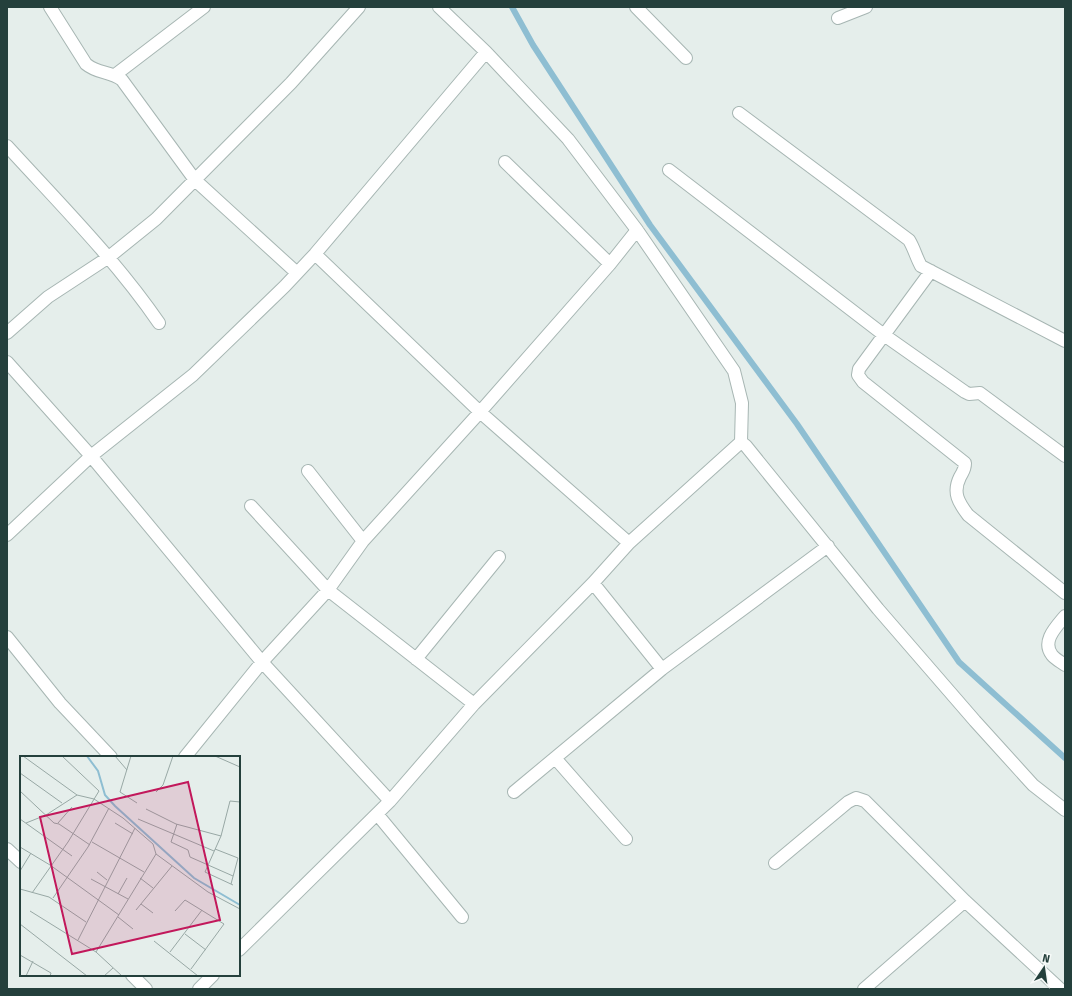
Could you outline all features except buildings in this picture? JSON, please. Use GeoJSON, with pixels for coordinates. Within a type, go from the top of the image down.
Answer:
{"type":"FeatureCollection","features":[{"type":"Feature","properties":{"kind":"street"},"geometry":{"type":"LineString","coordinates":[[50,7],[86,64],[93,70],[115,75],[122,80],[195,180],[298,273]]}},
{"type":"Feature","properties":{"kind":"street"},"geometry":{"type":"LineString","coordinates":[[115,75],[204,7]]}},
{"type":"Feature","properties":{"kind":"street"},"geometry":{"type":"LineString","coordinates":[[7,333],[48,297],[109,258],[156,219],[291,83],[359,7]]}},
{"type":"Feature","properties":{"kind":"street"},"geometry":{"type":"LineString","coordinates":[[240,949],[390,801],[474,704],[593,583],[629,543],[741,442],[742,403],[734,371],[637,230],[568,139],[486,52],[439,7]]}},
{"type":"Feature","properties":{"kind":"street"},"geometry":{"type":"LineString","coordinates":[[636,7],[686,58]]}},
{"type":"Feature","properties":{"kind":"street"},"geometry":{"type":"LineString","coordinates":[[838,18],[866,7]]}},
{"type":"Feature","properties":{"kind":"street"},"geometry":{"type":"LineString","coordinates":[[7,535],[91,456],[193,375],[298,273],[486,52]]}},
{"type":"Feature","properties":{"kind":"street"},"geometry":{"type":"LineString","coordinates":[[739,113],[909,240],[914,247],[916,258],[921,266],[1065,340]]}},
{"type":"Feature","properties":{"kind":"street"},"geometry":{"type":"LineString","coordinates":[[7,146],[109,258],[143,300],[159,323]]}},
{"type":"Feature","properties":{"kind":"street"},"geometry":{"type":"LineString","coordinates":[[506,162],[610,264]]}},
{"type":"Feature","properties":{"kind":"street"},"geometry":{"type":"LineString","coordinates":[[669,170],[884,335],[965,392],[969,394],[980,393],[1065,456]]}},
{"type":"Feature","properties":{"kind":"street"},"geometry":{"type":"LineString","coordinates":[[186,756],[262,662],[328,590],[363,541],[480,412],[610,264],[637,230]]}},
{"type":"Feature","properties":{"kind":"street"},"geometry":{"type":"LineString","coordinates":[[315,254],[480,412],[629,543]]}},
{"type":"Feature","properties":{"kind":"street"},"geometry":{"type":"LineString","coordinates":[[931,271],[859,369],[858,374],[863,382],[965,463],[965,470],[960,478],[956,493],[958,502],[968,515],[1065,594]]}},
{"type":"Feature","properties":{"kind":"street"},"geometry":{"type":"LineString","coordinates":[[7,362],[91,456],[262,662],[390,801]]}},
{"type":"Feature","properties":{"kind":"street"},"geometry":{"type":"LineString","coordinates":[[741,442],[746,446],[878,609],[975,721],[1033,785],[1065,810]]}},
{"type":"Feature","properties":{"kind":"street"},"geometry":{"type":"LineString","coordinates":[[308,471],[363,541]]}},
{"type":"Feature","properties":{"kind":"street"},"geometry":{"type":"LineString","coordinates":[[251,506],[328,590],[474,704]]}},
{"type":"Feature","properties":{"kind":"street"},"geometry":{"type":"LineString","coordinates":[[514,792],[662,669],[828,546]]}},
{"type":"Feature","properties":{"kind":"street"},"geometry":{"type":"LineString","coordinates":[[416,659],[499,557]]}},
{"type":"Feature","properties":{"kind":"street"},"geometry":{"type":"LineString","coordinates":[[593,583],[662,669]]}},
{"type":"Feature","properties":{"kind":"street"},"geometry":{"type":"LineString","coordinates":[[1065,616],[1050,634],[1048,641],[1048,647],[1052,655],[1065,665]]}},
{"type":"Feature","properties":{"kind":"street"},"geometry":{"type":"LineString","coordinates":[[7,638],[60,703],[110,756]]}},
{"type":"Feature","properties":{"kind":"street"},"geometry":{"type":"LineString","coordinates":[[555,758],[626,839]]}},
{"type":"Feature","properties":{"kind":"street"},"geometry":{"type":"LineString","coordinates":[[775,863],[848,802],[856,798],[865,801],[965,901],[1060,989]]}},
{"type":"Feature","properties":{"kind":"street"},"geometry":{"type":"LineString","coordinates":[[376,814],[462,918]]}},
{"type":"Feature","properties":{"kind":"street"},"geometry":{"type":"LineString","coordinates":[[7,849],[20,861]]}},
{"type":"Feature","properties":{"kind":"street"},"geometry":{"type":"LineString","coordinates":[[864,989],[965,901]]}},
{"type":"Feature","properties":{"kind":"street"},"geometry":{"type":"LineString","coordinates":[[133,976],[146,989]]}},
{"type":"Feature","properties":{"kind":"street"},"geometry":{"type":"LineString","coordinates":[[199,989],[212,976]]}},
{"type":"Feature","properties":{"kind":"waterway"},"geometry":{"type":"LineString","coordinates":[[512,7],[533,45],[650,225],[797,424],[959,662],[1065,758]]}}]}
